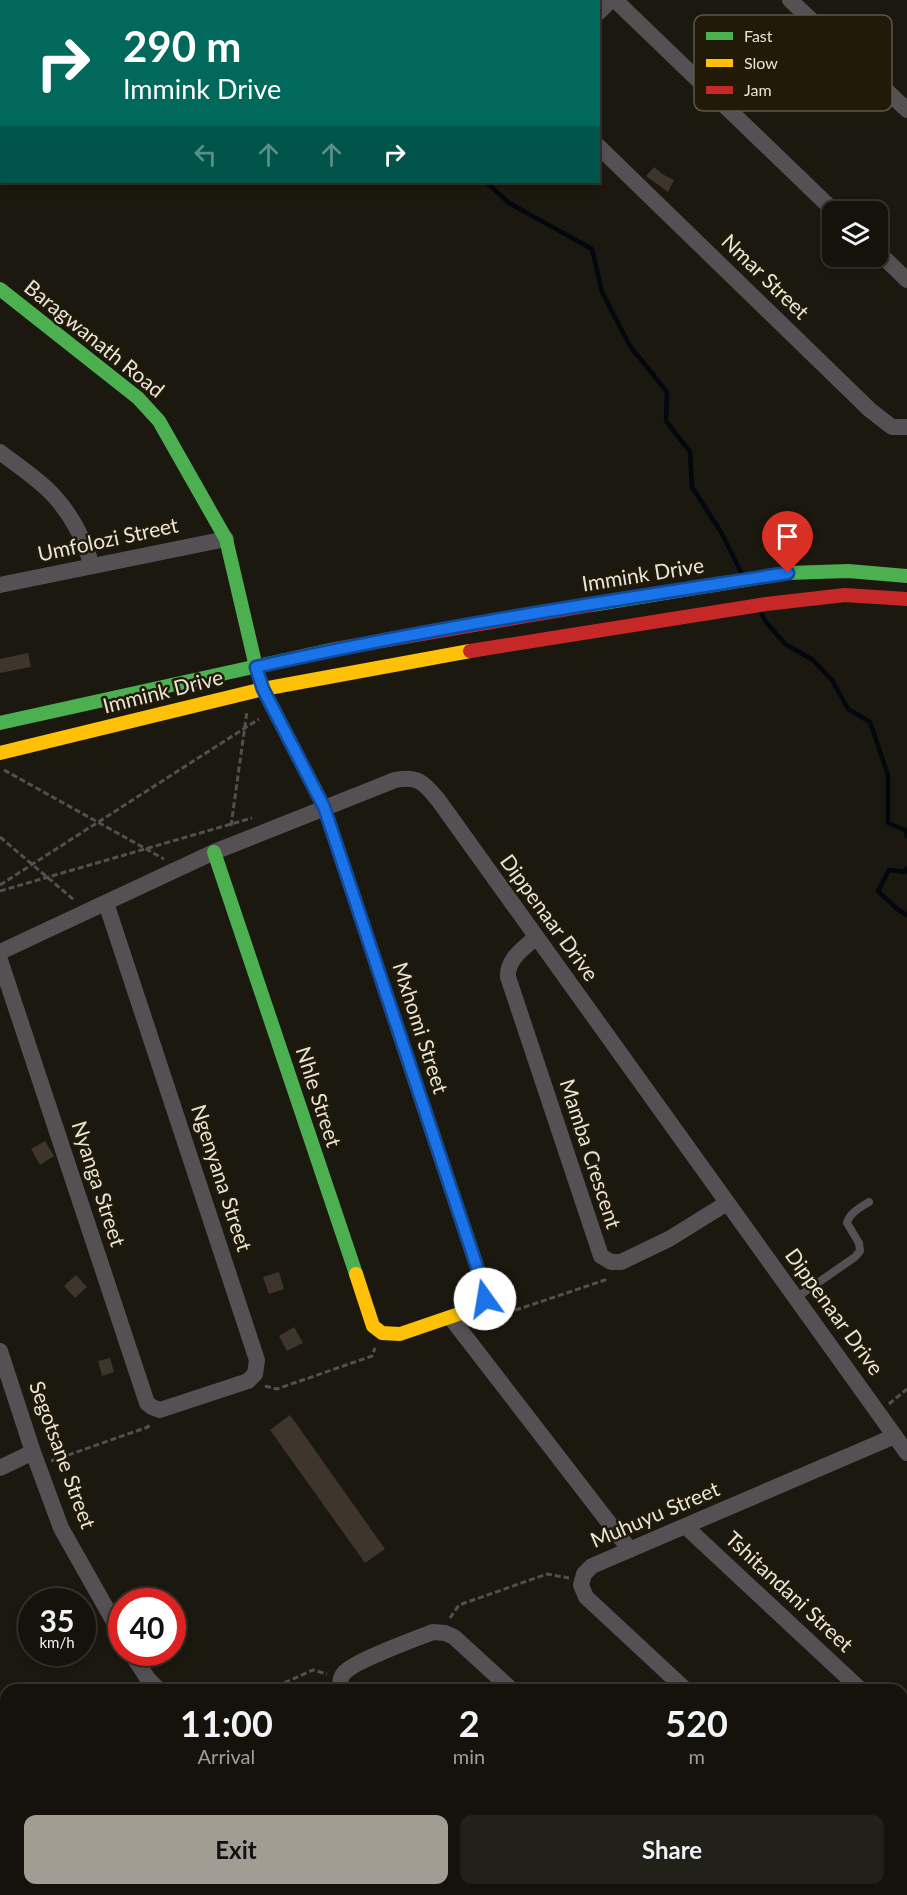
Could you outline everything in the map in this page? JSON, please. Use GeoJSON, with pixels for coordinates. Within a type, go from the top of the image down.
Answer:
{"type":"FeatureCollection","features":[{"type":"Feature","properties":{"kind":"main road","name":"Baragwanath Road"},"geometry":{"type":"LineString","coordinates":[[0,289],[152,411],[216,517],[226,539],[263,689]]}},
{"type":"Feature","properties":{"kind":"main road","name":"Immink Drive"},"geometry":{"type":"LineString","coordinates":[[0,723],[375,641],[678,591],[829,570],[872,571],[907,576]]}},
{"type":"Feature","properties":{"kind":"main road","name":"Immink Drive"},"geometry":{"type":"LineString","coordinates":[[0,753],[263,689],[444,655],[766,604],[845,595],[907,599]]}},
{"type":"Feature","properties":{"kind":"main road","name":"Mxhomi Street"},"geometry":{"type":"LineString","coordinates":[[263,689],[324,807],[484,1288],[485,1299],[479,1307]]}},
{"type":"Feature","properties":{"kind":"main road","name":"Nhle Street"},"geometry":{"type":"LineString","coordinates":[[221,849],[370,1320],[375,1329],[381,1333]]}},
{"type":"Feature","properties":{"kind":"main road"},"geometry":{"type":"LineString","coordinates":[[381,1333],[400,1334],[479,1307]]}},
{"type":"Feature","properties":{"kind":"street"},"geometry":{"type":"LineString","coordinates":[[600,11],[613,0],[694,77]]}},
{"type":"Feature","properties":{"kind":"street"},"geometry":{"type":"LineString","coordinates":[[790,0],[806,15]]}},
{"type":"Feature","properties":{"kind":"street"},"geometry":{"type":"LineString","coordinates":[[892,96],[907,110]]}},
{"type":"Feature","properties":{"kind":"street"},"geometry":{"type":"LineString","coordinates":[[730,111],[824,201]]}},
{"type":"Feature","properties":{"kind":"street","name":"Nmar Street"},"geometry":{"type":"LineString","coordinates":[[600,148],[870,410],[892,427],[907,427]]}},
{"type":"Feature","properties":{"kind":"street"},"geometry":{"type":"LineString","coordinates":[[888,262],[907,280]]}},
{"type":"Feature","properties":{"kind":"street"},"geometry":{"type":"LineString","coordinates":[[0,452],[56,498],[88,551],[92,567]]}},
{"type":"Feature","properties":{"kind":"street","name":"Umfolozi Street"},"geometry":{"type":"LineString","coordinates":[[0,585],[226,539]]}},
{"type":"Feature","properties":{"kind":"street","name":"Dippenaar Drive"},"geometry":{"type":"LineString","coordinates":[[0,952],[221,849],[395,780],[411,778],[419,781],[439,801],[535,938],[907,1453]]}},
{"type":"Feature","properties":{"kind":"street","name":"Ngenyana Street"},"geometry":{"type":"LineString","coordinates":[[106,903],[257,1360],[255,1374],[248,1381]]}},
{"type":"Feature","properties":{"kind":"street","name":"Mamba Crescent"},"geometry":{"type":"LineString","coordinates":[[535,938],[514,958],[508,968],[508,977],[597,1249],[601,1257],[611,1262]]}},
{"type":"Feature","properties":{"kind":"street","name":"Nyanga Street"},"geometry":{"type":"LineString","coordinates":[[0,960],[147,1403],[160,1409]]}},
{"type":"Feature","properties":{"kind":"street"},"geometry":{"type":"LineString","coordinates":[[611,1262],[621,1262],[669,1239],[727,1203]]}},
{"type":"Feature","properties":{"kind":"street"},"geometry":{"type":"LineString","coordinates":[[451,1318],[630,1550]]}},
{"type":"Feature","properties":{"kind":"street","name":"Segotsane Street"},"geometry":{"type":"LineString","coordinates":[[0,1351],[61,1528],[108,1611]]}},
{"type":"Feature","properties":{"kind":"street"},"geometry":{"type":"LineString","coordinates":[[160,1409],[248,1381]]}},
{"type":"Feature","properties":{"kind":"street","name":"Muhuyu Street"},"geometry":{"type":"LineString","coordinates":[[680,1684],[586,1597],[582,1591],[584,1574],[592,1566],[895,1436]]}},
{"type":"Feature","properties":{"kind":"street"},"geometry":{"type":"LineString","coordinates":[[0,1468],[36,1459]]}},
{"type":"Feature","properties":{"kind":"street","name":"Tshitandani Street"},"geometry":{"type":"LineString","coordinates":[[685,1526],[855,1684]]}},
{"type":"Feature","properties":{"kind":"street"},"geometry":{"type":"LineString","coordinates":[[343,1680],[352,1666],[433,1632],[447,1634],[505,1684]]}},
{"type":"Feature","properties":{"kind":"street"},"geometry":{"type":"LineString","coordinates":[[139,1666],[153,1684]]}},
{"type":"Feature","properties":{"kind":"lane"},"geometry":{"type":"LineString","coordinates":[[796,1298],[855,1257],[860,1251],[860,1243],[847,1223],[848,1218],[869,1202]]}},
{"type":"Feature","properties":{"kind":"path"},"geometry":{"type":"LineString","coordinates":[[221,849],[231,824],[247,710]]}},
{"type":"Feature","properties":{"kind":"path"},"geometry":{"type":"LineString","coordinates":[[0,885],[265,715]]}},
{"type":"Feature","properties":{"kind":"path"},"geometry":{"type":"LineString","coordinates":[[0,768],[164,859],[173,871]]}},
{"type":"Feature","properties":{"kind":"path"},"geometry":{"type":"LineString","coordinates":[[0,891],[254,818]]}},
{"type":"Feature","properties":{"kind":"path"},"geometry":{"type":"LineString","coordinates":[[0,837],[87,911]]}},
{"type":"Feature","properties":{"kind":"path"},"geometry":{"type":"LineString","coordinates":[[479,1307],[504,1314],[527,1307],[605,1280],[611,1262]]}},
{"type":"Feature","properties":{"kind":"path"},"geometry":{"type":"LineString","coordinates":[[248,1381],[277,1389],[372,1356],[381,1333]]}},
{"type":"Feature","properties":{"kind":"path"},"geometry":{"type":"LineString","coordinates":[[878,1413],[907,1389]]}},
{"type":"Feature","properties":{"kind":"path"},"geometry":{"type":"LineString","coordinates":[[36,1459],[148,1427],[160,1409]]}},
{"type":"Feature","properties":{"kind":"path"},"geometry":{"type":"LineString","coordinates":[[447,1634],[459,1605],[547,1574],[582,1580]]}},
{"type":"Feature","properties":{"kind":"path"},"geometry":{"type":"LineString","coordinates":[[282,1684],[313,1670],[343,1680]]}},
{"type":"Feature","properties":{"kind":"building"},"geometry":{"type":"Polygon","coordinates":[[[654,167],[674,180],[668,192],[646,176],[654,167]]]}},
{"type":"Feature","properties":{"kind":"building"},"geometry":{"type":"Polygon","coordinates":[[[28,653],[31,667],[0,673],[0,659],[28,653]]]}},
{"type":"Feature","properties":{"kind":"building"},"geometry":{"type":"Polygon","coordinates":[[[45,1141],[54,1156],[40,1165],[31,1149],[45,1141]]]}},
{"type":"Feature","properties":{"kind":"building"},"geometry":{"type":"Polygon","coordinates":[[[279,1272],[284,1289],[269,1294],[263,1277],[279,1272]]]}},
{"type":"Feature","properties":{"kind":"building"},"geometry":{"type":"Polygon","coordinates":[[[76,1275],[87,1287],[75,1298],[64,1286],[76,1275]]]}},
{"type":"Feature","properties":{"kind":"building"},"geometry":{"type":"Polygon","coordinates":[[[294,1327],[303,1343],[287,1351],[279,1336],[294,1327]]]}},
{"type":"Feature","properties":{"kind":"building"},"geometry":{"type":"Polygon","coordinates":[[[110,1358],[114,1372],[102,1376],[98,1361],[110,1358]]]}},
{"type":"Feature","properties":{"kind":"building"},"geometry":{"type":"Polygon","coordinates":[[[290,1415],[385,1549],[365,1563],[270,1430],[290,1415]]]}},
{"type":"Feature","properties":{"kind":"waterway"},"geometry":{"type":"LineString","coordinates":[[487,183],[509,203],[592,249],[602,292],[630,346],[667,392],[666,421],[690,452],[692,487],[721,532],[742,574]]}},
{"type":"Feature","properties":{"kind":"waterway"},"geometry":{"type":"LineString","coordinates":[[760,611],[766,622],[785,644],[813,660],[832,680],[848,709],[870,722],[888,775],[888,823],[905,830],[907,836]]}},
{"type":"Feature","properties":{"kind":"waterway"},"geometry":{"type":"LineString","coordinates":[[907,868],[905,872],[889,870],[878,891],[907,915]]}},
{"type":"Feature","properties":{"kind":"traffic: fast"},"geometry":{"type":"LineString","coordinates":[[0,289],[138,398],[159,421],[226,539],[263,689],[295,751]]}},
{"type":"Feature","properties":{"kind":"traffic: fast"},"geometry":{"type":"LineString","coordinates":[[591,605],[788,573],[848,571],[907,576]]}},
{"type":"Feature","properties":{"kind":"traffic: fast"},"geometry":{"type":"LineString","coordinates":[[0,723],[335,649]]}},
{"type":"Feature","properties":{"kind":"traffic: fast"},"geometry":{"type":"LineString","coordinates":[[214,852],[356,1274]]}},
{"type":"Feature","properties":{"kind":"traffic: slow"},"geometry":{"type":"LineString","coordinates":[[0,753],[263,689],[470,651]]}},
{"type":"Feature","properties":{"kind":"traffic: slow"},"geometry":{"type":"LineString","coordinates":[[356,1274],[373,1326],[382,1333],[400,1334],[479,1307],[485,1299],[484,1288],[397,1027]]}},
{"type":"Feature","properties":{"kind":"traffic: jam"},"geometry":{"type":"LineString","coordinates":[[470,651],[766,604],[845,595],[907,599]]}},
{"type":"Feature","properties":{"kind":"traffic: jam"},"geometry":{"type":"LineString","coordinates":[[335,649],[591,605]]}},
{"type":"Feature","properties":{"kind":"traffic: jam"},"geometry":{"type":"LineString","coordinates":[[295,751],[324,807],[397,1027]]}},
{"type":"Feature","properties":{"kind":"route"},"geometry":{"type":"LineString","coordinates":[[485,1299],[484,1288],[324,807],[263,689],[256,667],[478,623],[788,573]]}}]}
